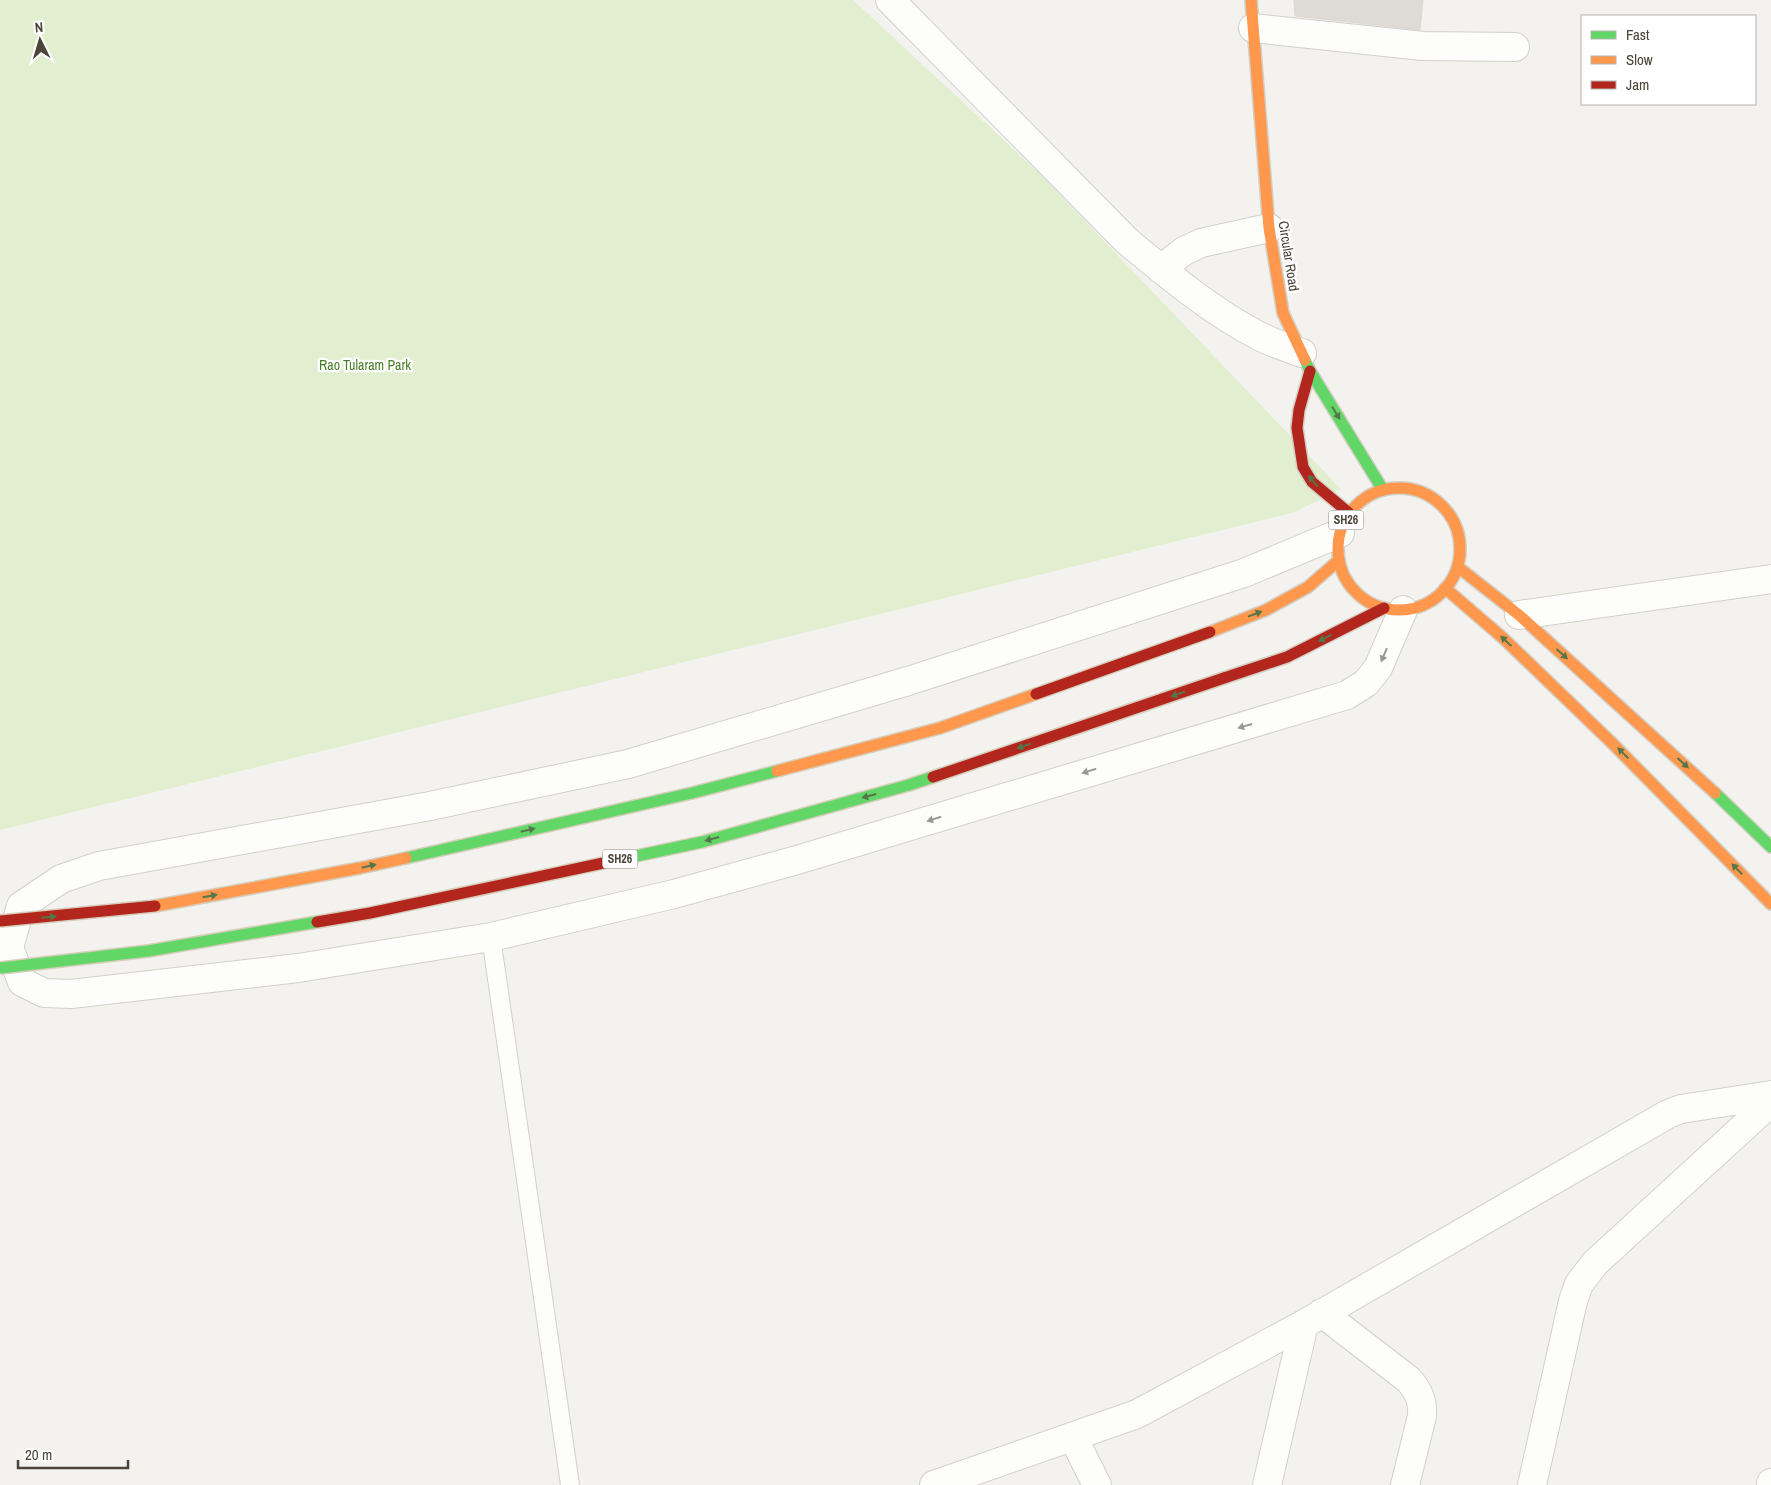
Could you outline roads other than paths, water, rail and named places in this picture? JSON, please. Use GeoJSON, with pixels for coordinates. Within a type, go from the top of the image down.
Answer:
{"type":"FeatureCollection","features":[{"type":"Feature","properties":{"kind":"main road","name":"Circular Road"},"geometry":{"type":"LineString","coordinates":[[1252,0],[1269,228],[1283,313],[1306,362],[1384,490]]}},
{"type":"Feature","properties":{"kind":"main road"},"geometry":{"type":"LineString","coordinates":[[1306,362],[1297,428],[1302,467],[1345,523]]}},
{"type":"Feature","properties":{"kind":"main road","name":"SH26"},"geometry":{"type":"LineString","coordinates":[[0,968],[148,951],[370,913],[702,842],[909,785],[1286,657],[1394,609],[1419,607],[1434,599],[1453,579],[1458,567],[1460,548],[1457,530],[1449,514],[1437,501],[1420,492],[1402,488],[1384,490],[1364,499],[1345,523],[1338,546],[1339,560],[1345,576],[1355,590],[1368,601],[1394,609]]}},
{"type":"Feature","properties":{"kind":"main road"},"geometry":{"type":"LineString","coordinates":[[0,921],[143,908],[360,868],[692,792],[940,728],[1210,632],[1266,610],[1308,587],[1339,560]]}},
{"type":"Feature","properties":{"kind":"main road"},"geometry":{"type":"LineString","coordinates":[[1458,567],[1519,615],[1690,770],[1771,847]]}},
{"type":"Feature","properties":{"kind":"main road"},"geometry":{"type":"LineString","coordinates":[[1445,588],[1484,620],[1596,726],[1771,904]]}},
{"type":"Feature","properties":{"kind":"street"},"geometry":{"type":"LineString","coordinates":[[890,0],[1127,241],[1221,314],[1306,362]]}},
{"type":"Feature","properties":{"kind":"street"},"geometry":{"type":"LineString","coordinates":[[1253,28],[1423,46],[1514,48]]}},
{"type":"Feature","properties":{"kind":"street"},"geometry":{"type":"LineString","coordinates":[[1161,269],[1184,251],[1201,242],[1269,228]]}},
{"type":"Feature","properties":{"kind":"street"},"geometry":{"type":"LineString","coordinates":[[1345,523],[1244,573],[908,681],[628,764],[420,808],[98,866],[61,879],[22,906],[9,948],[22,982],[44,993],[71,994],[298,968],[491,937],[674,894],[797,860],[1347,695],[1366,683],[1378,668],[1394,609]]}},
{"type":"Feature","properties":{"kind":"street"},"geometry":{"type":"LineString","coordinates":[[1519,615],[1771,579]]}},
{"type":"Feature","properties":{"kind":"street"},"geometry":{"type":"LineString","coordinates":[[934,1485],[1137,1414],[1313,1318],[1668,1114],[1681,1109],[1771,1095]]}},
{"type":"Feature","properties":{"kind":"street"},"geometry":{"type":"LineString","coordinates":[[1532,1485],[1566,1328],[1579,1284],[1595,1263],[1771,1102]]}},
{"type":"Feature","properties":{"kind":"street"},"geometry":{"type":"LineString","coordinates":[[1267,1485],[1313,1318]]}},
{"type":"Feature","properties":{"kind":"street"},"geometry":{"type":"LineString","coordinates":[[1313,1318],[1409,1380],[1418,1390],[1423,1405],[1422,1416],[1405,1485]]}},
{"type":"Feature","properties":{"kind":"street"},"geometry":{"type":"LineString","coordinates":[[1073,1437],[1097,1485]]}},
{"type":"Feature","properties":{"kind":"lane"},"geometry":{"type":"LineString","coordinates":[[491,937],[570,1485]]}},
{"type":"Feature","properties":{"kind":"park label","name":"Rao Tularam Park"},"geometry":{"type":"Point","coordinates":[365,365]}}]}
